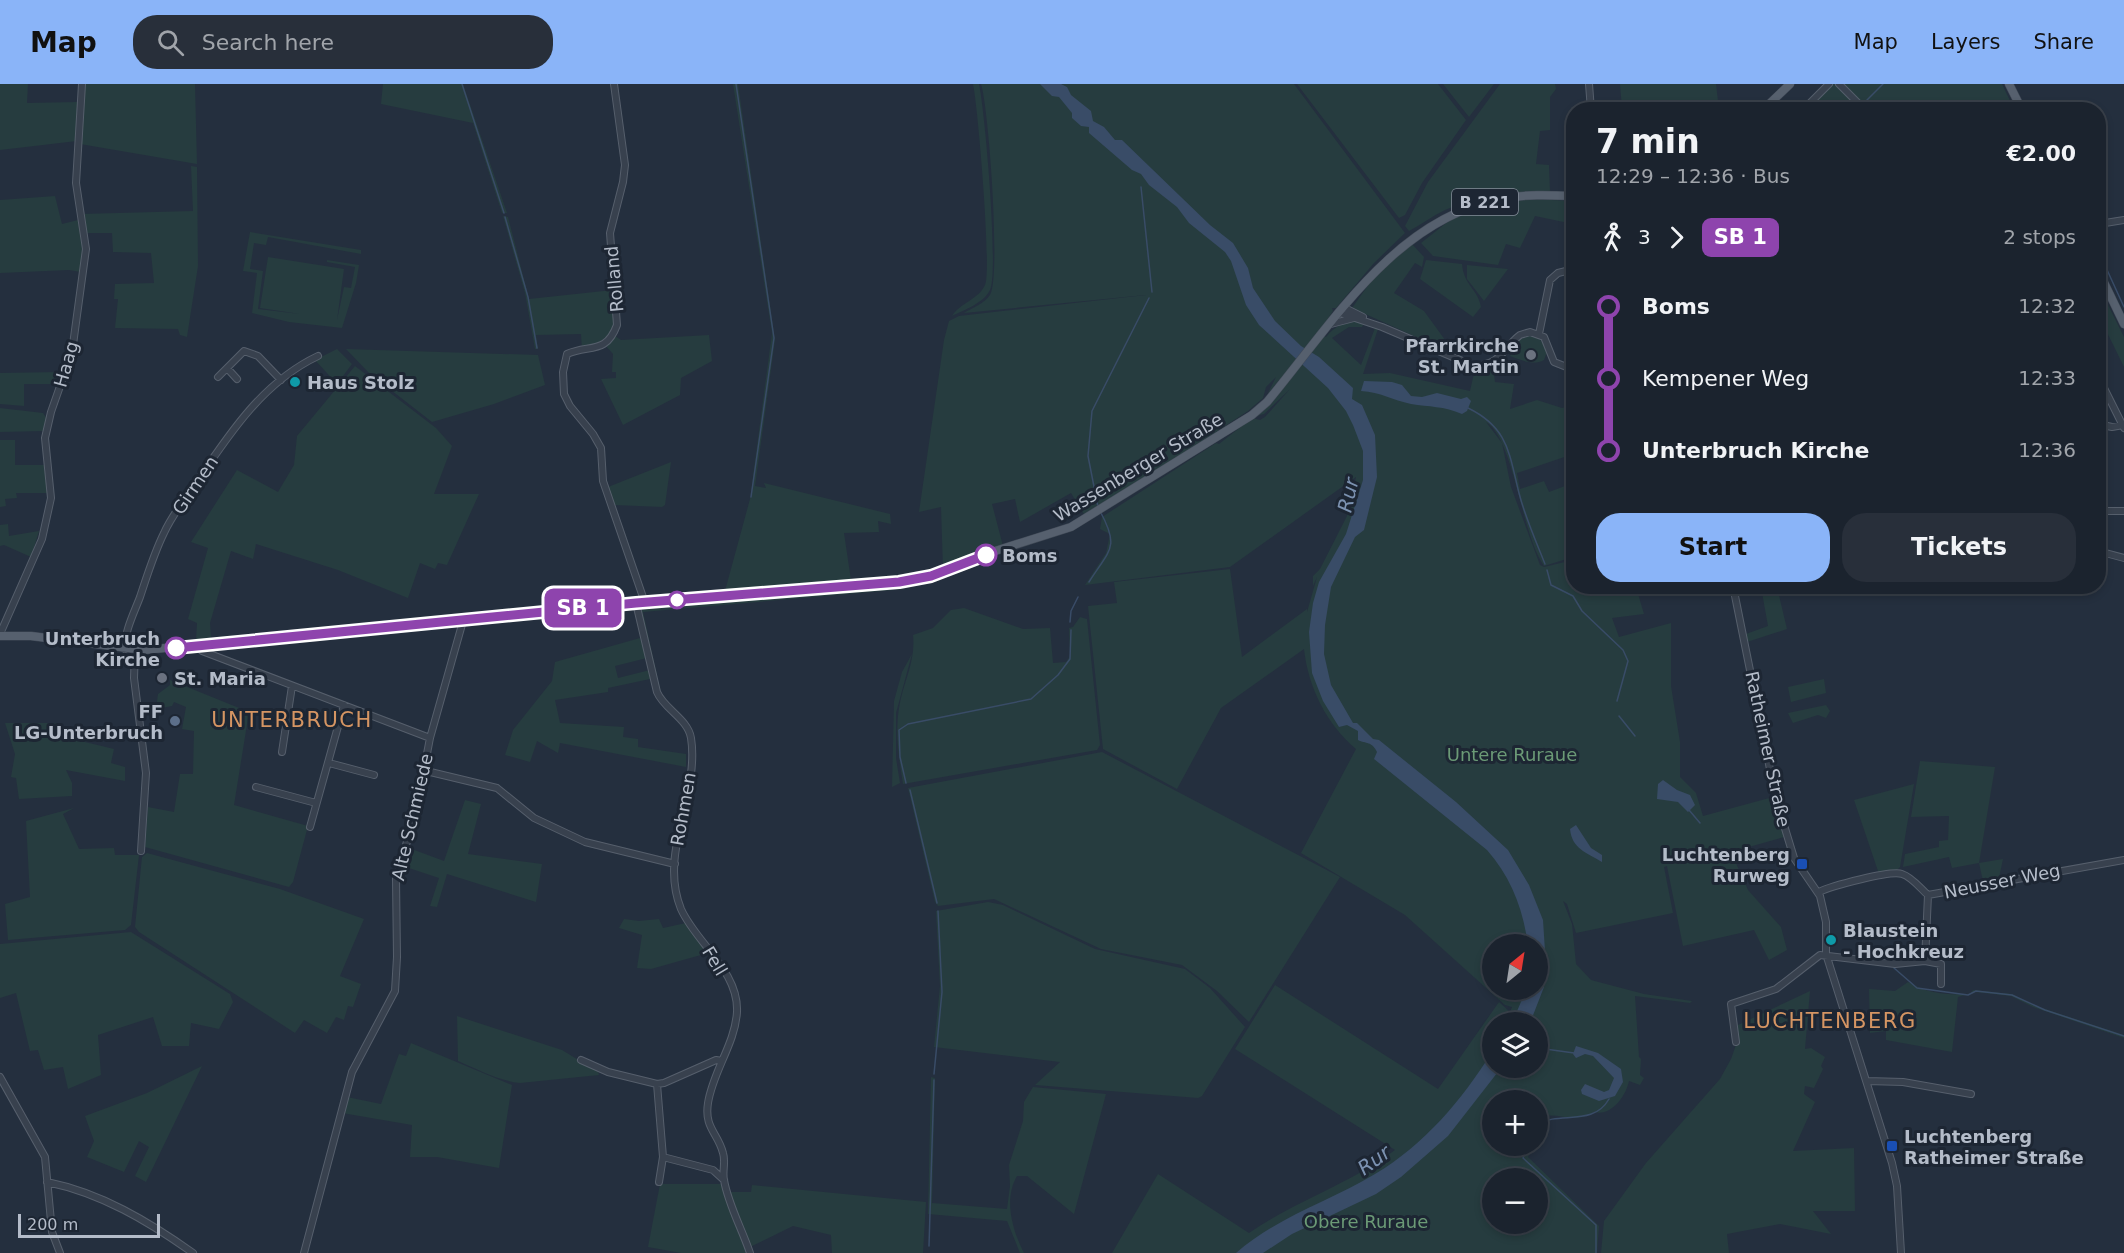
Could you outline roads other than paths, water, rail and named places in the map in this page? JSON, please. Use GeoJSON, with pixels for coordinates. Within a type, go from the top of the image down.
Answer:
{"type":"FeatureCollection","features":[{"type":"Feature","properties":{"kind":"main road"},"geometry":{"type":"LineString","coordinates":[[1771,102],[1790,84]]}},
{"type":"Feature","properties":{"kind":"main road"},"geometry":{"type":"LineString","coordinates":[[2010,85],[2018,102]]}},
{"type":"Feature","properties":{"kind":"main road","name":"B 221"},"geometry":{"type":"LineString","coordinates":[[1329,328],[1391,255],[1411,238],[1442,219],[1469,207],[1502,198],[1566,196]]}},
{"type":"Feature","properties":{"kind":"main road"},"geometry":{"type":"LineString","coordinates":[[2106,287],[2124,324]]}},
{"type":"Feature","properties":{"kind":"main road","name":"Wassenberger Straße"},"geometry":{"type":"LineString","coordinates":[[0,635],[31,636],[135,650],[919,579],[1061,531],[1096,513],[1252,415],[1329,328]]}},
{"type":"Feature","properties":{"kind":"street","name":"Haag"},"geometry":{"type":"LineString","coordinates":[[0,635],[42,539],[51,498],[45,438],[51,412],[72,352],[86,249],[76,183],[82,84]]}},
{"type":"Feature","properties":{"kind":"street","name":"Rolland"},"geometry":{"type":"LineString","coordinates":[[614,84],[625,165],[610,233],[617,325],[614,333],[602,346],[567,354],[563,384],[567,401],[601,448],[603,481],[645,603]]}},
{"type":"Feature","properties":{"kind":"street"},"geometry":{"type":"LineString","coordinates":[[1589,84],[1590,102]]}},
{"type":"Feature","properties":{"kind":"street"},"geometry":{"type":"LineString","coordinates":[[1839,84],[1857,102]]}},
{"type":"Feature","properties":{"kind":"street"},"geometry":{"type":"LineString","coordinates":[[1811,102],[1825,85]]}},
{"type":"Feature","properties":{"kind":"street"},"geometry":{"type":"LineString","coordinates":[[2106,224],[2124,220]]}},
{"type":"Feature","properties":{"kind":"street"},"geometry":{"type":"LineString","coordinates":[[1539,334],[1550,280],[1558,273],[1566,271]]}},
{"type":"Feature","properties":{"kind":"street"},"geometry":{"type":"LineString","coordinates":[[1343,310],[1355,318],[1371,322]]}},
{"type":"Feature","properties":{"kind":"street"},"geometry":{"type":"LineString","coordinates":[[1343,310],[1474,366],[1490,363],[1504,355],[1520,335],[1526,332],[1539,334],[1547,343],[1554,362],[1566,367]]}},
{"type":"Feature","properties":{"kind":"street"},"geometry":{"type":"LineString","coordinates":[[1329,328],[1355,318]]}},
{"type":"Feature","properties":{"kind":"street"},"geometry":{"type":"LineString","coordinates":[[218,377],[244,351],[248,351],[258,356],[281,380]]}},
{"type":"Feature","properties":{"kind":"street","name":"Girmen"},"geometry":{"type":"LineString","coordinates":[[125,649],[130,625],[164,533],[238,421],[281,380],[301,364],[318,356]]}},
{"type":"Feature","properties":{"kind":"street"},"geometry":{"type":"LineString","coordinates":[[226,368],[237,379]]}},
{"type":"Feature","properties":{"kind":"street"},"geometry":{"type":"LineString","coordinates":[[2106,392],[2123,426],[2106,426]]}},
{"type":"Feature","properties":{"kind":"street"},"geometry":{"type":"LineString","coordinates":[[2106,511],[2124,511]]}},
{"type":"Feature","properties":{"kind":"street"},"geometry":{"type":"LineString","coordinates":[[2106,553],[2124,558]]}},
{"type":"Feature","properties":{"kind":"street","name":"Ratheimer Straße"},"geometry":{"type":"LineString","coordinates":[[1735,594],[1776,799],[1794,858],[1819,892],[1826,922],[1826,954],[1867,1081],[1897,1186],[1901,1253]]}},
{"type":"Feature","properties":{"kind":"street","name":"Rohmen"},"geometry":{"type":"LineString","coordinates":[[423,770],[497,788],[534,818],[585,842],[675,864],[691,769],[691,738],[683,723],[661,701],[657,692],[636,603]]}},
{"type":"Feature","properties":{"kind":"street","name":"Alte Schmiede"},"geometry":{"type":"LineString","coordinates":[[304,1253],[344,1092],[352,1072],[395,991],[396,879],[416,811],[430,738],[463,621]]}},
{"type":"Feature","properties":{"kind":"street"},"geometry":{"type":"LineString","coordinates":[[201,645],[202,651],[430,738]]}},
{"type":"Feature","properties":{"kind":"street"},"geometry":{"type":"LineString","coordinates":[[135,650],[134,678],[146,772],[141,851]]}},
{"type":"Feature","properties":{"kind":"street"},"geometry":{"type":"LineString","coordinates":[[282,752],[292,686]]}},
{"type":"Feature","properties":{"kind":"street"},"geometry":{"type":"LineString","coordinates":[[310,827],[344,705]]}},
{"type":"Feature","properties":{"kind":"street"},"geometry":{"type":"LineString","coordinates":[[329,763],[374,776]]}},
{"type":"Feature","properties":{"kind":"street"},"geometry":{"type":"LineString","coordinates":[[256,787],[316,803]]}},
{"type":"Feature","properties":{"kind":"street","name":"Neusser Weg"},"geometry":{"type":"LineString","coordinates":[[1819,892],[1846,883],[1896,873],[1905,875],[1928,895],[2124,860]]}},
{"type":"Feature","properties":{"kind":"street","name":"Fell"},"geometry":{"type":"LineString","coordinates":[[675,864],[681,909],[723,971],[735,997],[737,1011],[731,1038],[711,1089],[707,1114],[710,1128],[723,1149],[724,1180],[750,1253]]}},
{"type":"Feature","properties":{"kind":"street"},"geometry":{"type":"LineString","coordinates":[[1925,961],[1928,895]]}},
{"type":"Feature","properties":{"kind":"street"},"geometry":{"type":"LineString","coordinates":[[1736,1042],[1731,1004],[1776,989],[1816,957],[1826,954],[1895,964],[1925,961],[1941,964],[1941,984]]}},
{"type":"Feature","properties":{"kind":"street"},"geometry":{"type":"LineString","coordinates":[[581,1060],[608,1072],[657,1084],[716,1060],[722,1061]]}},
{"type":"Feature","properties":{"kind":"street"},"geometry":{"type":"LineString","coordinates":[[0,1077],[45,1157],[52,1232],[60,1253]]}},
{"type":"Feature","properties":{"kind":"street"},"geometry":{"type":"LineString","coordinates":[[1867,1081],[1903,1082],[1971,1094]]}},
{"type":"Feature","properties":{"kind":"street"},"geometry":{"type":"LineString","coordinates":[[657,1084],[663,1157],[659,1182]]}},
{"type":"Feature","properties":{"kind":"street","name":"Fell"},"geometry":{"type":"LineString","coordinates":[[663,1157],[713,1170],[724,1180]]}},
{"type":"Feature","properties":{"kind":"street"},"geometry":{"type":"LineString","coordinates":[[713,1170],[724,1165]]}},
{"type":"Feature","properties":{"kind":"street"},"geometry":{"type":"LineString","coordinates":[[47,1182],[87,1192],[117,1206],[166,1234],[193,1253]]}},
{"type":"Feature","properties":{"kind":"water"},"geometry":{"type":"Polygon","coordinates":[[[1040,84],[1061,84],[1067,87],[1071,95],[1091,111],[1093,121],[1104,127],[1115,140],[1122,140],[1210,225],[1233,243],[1248,268],[1253,288],[1275,321],[1301,346],[1319,357],[1353,388],[1352,399],[1362,405],[1375,435],[1377,477],[1364,530],[1355,537],[1331,587],[1325,625],[1324,654],[1331,685],[1353,723],[1357,723],[1373,739],[1379,740],[1456,802],[1508,850],[1529,885],[1543,920],[1544,934],[1526,934],[1515,894],[1503,871],[1487,850],[1374,759],[1377,752],[1375,748],[1371,744],[1358,740],[1358,731],[1347,725],[1339,727],[1323,701],[1312,673],[1309,632],[1313,603],[1319,582],[1346,534],[1363,480],[1363,451],[1346,411],[1328,388],[1259,325],[1246,305],[1231,261],[1225,252],[1189,223],[1177,207],[1149,185],[1141,174],[1132,170],[1089,133],[1089,127],[1081,126],[1072,118],[1072,113],[1059,97],[1052,96],[1040,84]]]}},
{"type":"Feature","properties":{"kind":"water"},"geometry":{"type":"Polygon","coordinates":[[[1364,381],[1392,382],[1402,385],[1411,396],[1422,397],[1437,393],[1461,399],[1467,397],[1471,401],[1467,411],[1462,414],[1361,391],[1364,381]]]}},
{"type":"Feature","properties":{"kind":"water"},"geometry":{"type":"Polygon","coordinates":[[[1663,780],[1677,790],[1690,795],[1695,805],[1688,812],[1678,802],[1657,799],[1658,784],[1663,780]]]}},
{"type":"Feature","properties":{"kind":"water"},"geometry":{"type":"Polygon","coordinates":[[[1576,825],[1591,848],[1602,855],[1602,862],[1577,846],[1570,829],[1576,825]]]}},
{"type":"Feature","properties":{"kind":"water"},"geometry":{"type":"Polygon","coordinates":[[[1522,1000],[1539,1000],[1534,1012],[1517,1012],[1522,1000]]]}},
{"type":"Feature","properties":{"kind":"water"},"geometry":{"type":"Polygon","coordinates":[[[1576,1046],[1598,1053],[1621,1069],[1623,1082],[1615,1096],[1599,1101],[1582,1094],[1581,1090],[1585,1084],[1604,1092],[1609,1090],[1614,1078],[1593,1056],[1585,1054],[1576,1058],[1573,1054],[1576,1046]]]}},
{"type":"Feature","properties":{"kind":"water"},"geometry":{"type":"Polygon","coordinates":[[[1482,1067],[1482,1078],[1493,1078],[1448,1136],[1401,1177],[1376,1194],[1292,1234],[1263,1253],[1236,1253],[1268,1229],[1357,1184],[1393,1162],[1441,1120],[1482,1067]]]}},
{"type":"Feature","properties":{"kind":"waterway"},"geometry":{"type":"LineString","coordinates":[[462,84],[504,213]]}},
{"type":"Feature","properties":{"kind":"waterway"},"geometry":{"type":"LineString","coordinates":[[736,84],[774,338],[751,497]]}},
{"type":"Feature","properties":{"kind":"waterway"},"geometry":{"type":"LineString","coordinates":[[1867,100],[1883,84]]}},
{"type":"Feature","properties":{"kind":"waterway"},"geometry":{"type":"LineString","coordinates":[[1141,187],[1152,292]]}},
{"type":"Feature","properties":{"kind":"waterway"},"geometry":{"type":"LineString","coordinates":[[505,217],[528,297],[537,348]]}},
{"type":"Feature","properties":{"kind":"waterway"},"geometry":{"type":"LineString","coordinates":[[2106,268],[2124,307]]}},
{"type":"Feature","properties":{"kind":"waterway"},"geometry":{"type":"LineString","coordinates":[[1098,507],[1088,456],[1092,411],[1149,298]]}},
{"type":"Feature","properties":{"kind":"waterway"},"geometry":{"type":"LineString","coordinates":[[1468,408],[1492,424],[1505,443],[1524,511],[1545,564]]}},
{"type":"Feature","properties":{"kind":"waterway"},"geometry":{"type":"LineString","coordinates":[[1089,582],[1110,548],[1110,533],[1100,511]]}},
{"type":"Feature","properties":{"kind":"waterway"},"geometry":{"type":"LineString","coordinates":[[1547,570],[1551,585],[1566,592]]}},
{"type":"Feature","properties":{"kind":"waterway"},"geometry":{"type":"LineString","coordinates":[[1569,594],[1573,596],[1582,611],[1623,650],[1628,661],[1617,701]]}},
{"type":"Feature","properties":{"kind":"waterway"},"geometry":{"type":"LineString","coordinates":[[1070,622],[1071,611],[1078,597]]}},
{"type":"Feature","properties":{"kind":"waterway"},"geometry":{"type":"LineString","coordinates":[[906,783],[900,757],[899,730],[908,724],[1031,699],[1058,675],[1070,659],[1071,630]]}},
{"type":"Feature","properties":{"kind":"waterway"},"geometry":{"type":"LineString","coordinates":[[1619,716],[1635,736]]}},
{"type":"Feature","properties":{"kind":"waterway"},"geometry":{"type":"LineString","coordinates":[[910,790],[937,903]]}},
{"type":"Feature","properties":{"kind":"waterway"},"geometry":{"type":"LineString","coordinates":[[1689,810],[1700,823]]}},
{"type":"Feature","properties":{"kind":"waterway"},"geometry":{"type":"LineString","coordinates":[[934,1074],[942,992],[938,911]]}},
{"type":"Feature","properties":{"kind":"waterway"},"geometry":{"type":"LineString","coordinates":[[1894,968],[1917,988],[1968,995],[1976,991],[2012,995],[2045,1010],[2124,1036]]}},
{"type":"Feature","properties":{"kind":"waterway"},"geometry":{"type":"LineString","coordinates":[[1548,1049],[1574,1053]]}},
{"type":"Feature","properties":{"kind":"waterway"},"geometry":{"type":"LineString","coordinates":[[929,1246],[934,1080]]}},
{"type":"Feature","properties":{"kind":"waterway"},"geometry":{"type":"LineString","coordinates":[[1548,1120],[1594,1113],[1602,1108],[1609,1099]]}},
{"type":"Feature","properties":{"kind":"waterway"},"geometry":{"type":"LineString","coordinates":[[1524,1156],[1523,1158],[1596,1225],[1596,1253]]}},
{"type":"Feature","properties":{"kind":"place","name":"Pfarrkirche St. Martin"},"geometry":{"type":"Point","coordinates":[1531,355]}},
{"type":"Feature","properties":{"kind":"place","name":"Haus Stolz"},"geometry":{"type":"Point","coordinates":[295,382]}},
{"type":"Feature","properties":{"kind":"place","name":"Boms"},"geometry":{"type":"Point","coordinates":[986,555]}},
{"type":"Feature","properties":{"kind":"place","name":"Unterbruch Kirche"},"geometry":{"type":"Point","coordinates":[176,648]}},
{"type":"Feature","properties":{"kind":"place","name":"St. Maria"},"geometry":{"type":"Point","coordinates":[162,678]}},
{"type":"Feature","properties":{"kind":"place","name":"FF LG-Unterbruch"},"geometry":{"type":"Point","coordinates":[175,721]}},
{"type":"Feature","properties":{"kind":"place","name":"Luchtenberg Rurweg"},"geometry":{"type":"Point","coordinates":[1802,864]}},
{"type":"Feature","properties":{"kind":"place","name":"Blaustein - Hochkreuz"},"geometry":{"type":"Point","coordinates":[1831,940]}},
{"type":"Feature","properties":{"kind":"place","name":"Luchtenberg Ratheimer Straße"},"geometry":{"type":"Point","coordinates":[1892,1146]}},
{"type":"Feature","properties":{"kind":"district","name":"UNTERBRUCH"},"geometry":{"type":"Point","coordinates":[292,720]}},
{"type":"Feature","properties":{"kind":"district","name":"LUCHTENBERG"},"geometry":{"type":"Point","coordinates":[1830,1021]}},
{"type":"Feature","properties":{"kind":"water label","name":"Rur"},"geometry":{"type":"Point","coordinates":[1348,495]}},
{"type":"Feature","properties":{"kind":"water label","name":"Rur"},"geometry":{"type":"Point","coordinates":[1374,1160]}},
{"type":"Feature","properties":{"kind":"park label","name":"Untere Ruraue"},"geometry":{"type":"Point","coordinates":[1512,754]}},
{"type":"Feature","properties":{"kind":"park label","name":"Obere Ruraue"},"geometry":{"type":"Point","coordinates":[1366,1221]}}]}
